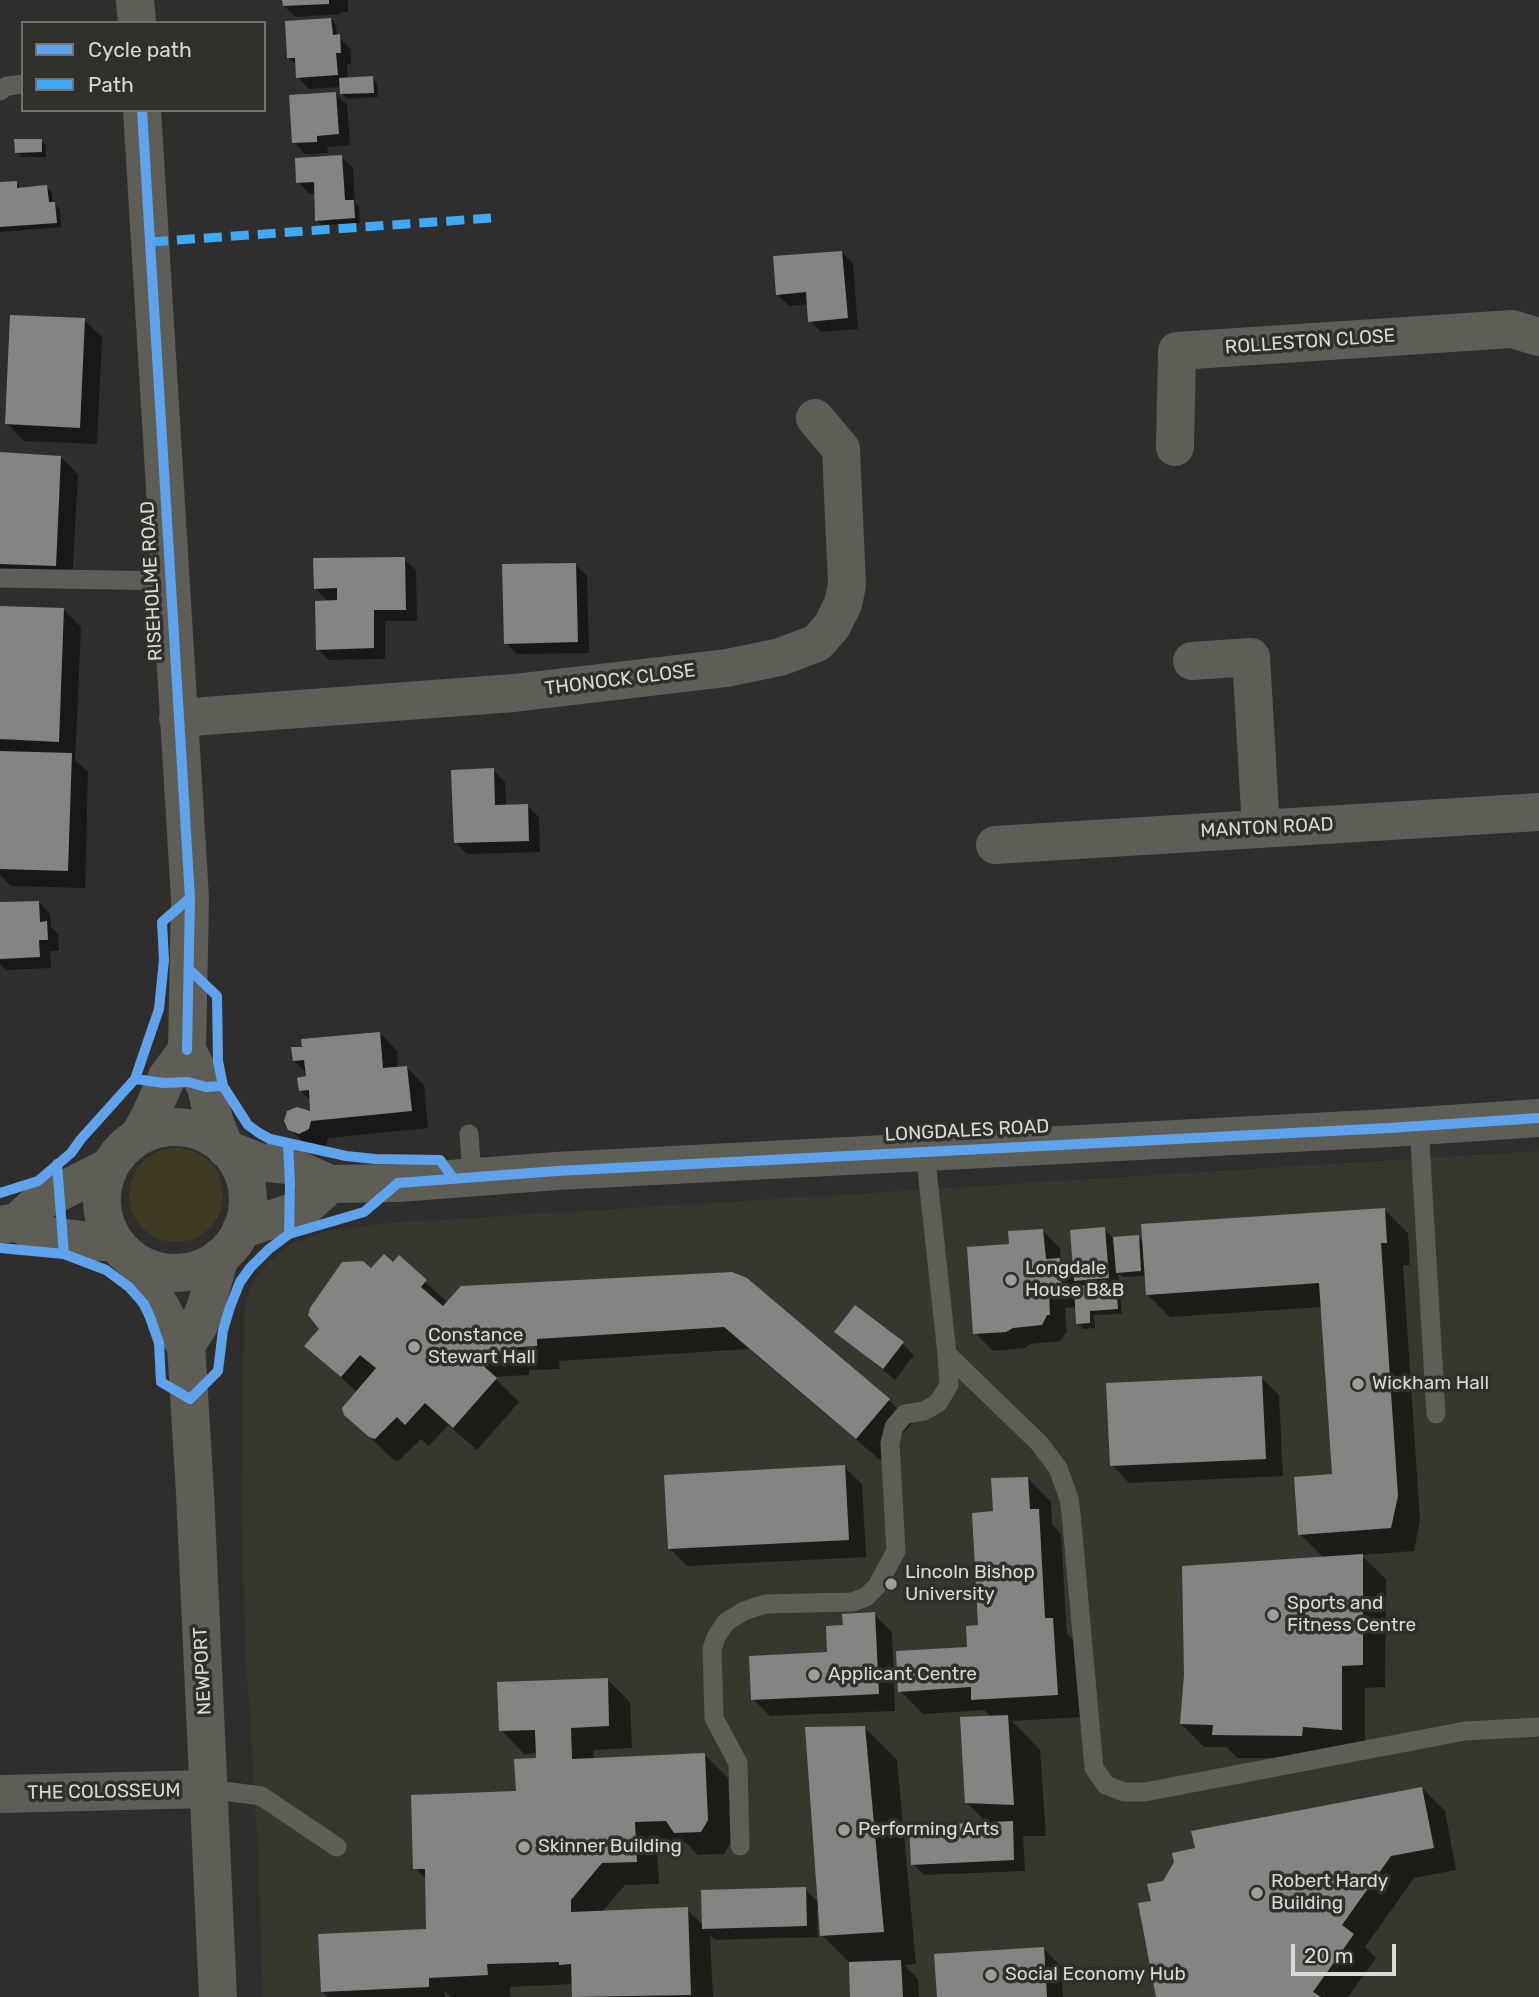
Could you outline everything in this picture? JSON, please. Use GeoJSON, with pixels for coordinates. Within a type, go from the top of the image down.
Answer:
{"type":"FeatureCollection","features":[{"type":"Feature","properties":{"kind":"main road"},"geometry":{"type":"LineString","coordinates":[[135,0],[137,21]]}},
{"type":"Feature","properties":{"kind":"main road","name":"RISEHOLME ROAD"},"geometry":{"type":"LineString","coordinates":[[142,112],[190,898],[187,1050]]}},
{"type":"Feature","properties":{"kind":"main road"},"geometry":{"type":"LineString","coordinates":[[139,1136],[167,1077],[187,1050],[206,1087],[214,1120],[225,1147]]}},
{"type":"Feature","properties":{"kind":"main road","name":"LONGDALES ROAD"},"geometry":{"type":"LineString","coordinates":[[225,1147],[259,1161],[288,1165],[330,1184],[398,1183],[1539,1118]]}},
{"type":"Feature","properties":{"kind":"main road"},"geometry":{"type":"LineString","coordinates":[[126,1252],[105,1224],[101,1206],[102,1186],[116,1155],[139,1136],[162,1128],[187,1128],[210,1136],[225,1147],[237,1161],[246,1185],[247,1210],[231,1243]]}},
{"type":"Feature","properties":{"kind":"main road"},"geometry":{"type":"LineString","coordinates":[[9,1223],[38,1203],[109,1167]]}},
{"type":"Feature","properties":{"kind":"main road"},"geometry":{"type":"LineString","coordinates":[[9,1223],[37,1234],[96,1242],[126,1252],[162,1272],[180,1273],[197,1270],[231,1243],[304,1208],[330,1184]]}},
{"type":"Feature","properties":{"kind":"street","name":"ROLLESTON CLOSE"},"geometry":{"type":"LineString","coordinates":[[1175,447],[1177,351],[1512,329],[1539,337]]}},
{"type":"Feature","properties":{"kind":"street","name":"THONOCK CLOSE"},"geometry":{"type":"LineString","coordinates":[[178,718],[514,693],[727,668],[780,656],[817,643],[832,626],[843,604],[847,585],[841,449],[816,418]]}},
{"type":"Feature","properties":{"kind":"street"},"geometry":{"type":"LineString","coordinates":[[1192,661],[1251,656],[1261,829]]}},
{"type":"Feature","properties":{"kind":"street","name":"MANTON ROAD"},"geometry":{"type":"LineString","coordinates":[[995,845],[1539,812]]}},
{"type":"Feature","properties":{"kind":"street"},"geometry":{"type":"LineString","coordinates":[[126,1252],[168,1321],[186,1345],[198,1327],[231,1243]]}},
{"type":"Feature","properties":{"kind":"street","name":"NEWPORT"},"geometry":{"type":"LineString","coordinates":[[186,1345],[218,1997]]}},
{"type":"Feature","properties":{"kind":"street","name":"THE COLOSSEUM"},"geometry":{"type":"LineString","coordinates":[[0,1794],[209,1789]]}},
{"type":"Feature","properties":{"kind":"lane"},"geometry":{"type":"LineString","coordinates":[[0,578],[170,581]]}},
{"type":"Feature","properties":{"kind":"lane"},"geometry":{"type":"LineString","coordinates":[[1419,1126],[1436,1414]]}},
{"type":"Feature","properties":{"kind":"lane"},"geometry":{"type":"LineString","coordinates":[[468,1134],[472,1177]]}},
{"type":"Feature","properties":{"kind":"lane"},"geometry":{"type":"LineString","coordinates":[[740,1846],[738,1763],[714,1718],[712,1649],[716,1637],[726,1622],[755,1607],[765,1604],[852,1602],[866,1597],[877,1586],[896,1551],[890,1443],[894,1427],[905,1414],[924,1411],[939,1403],[949,1385],[925,1151]]}},
{"type":"Feature","properties":{"kind":"lane"},"geometry":{"type":"LineString","coordinates":[[947,1354],[1040,1443],[1058,1468],[1069,1499],[1094,1769],[1106,1785],[1124,1792],[1145,1792],[1465,1731],[1539,1727]]}},
{"type":"Feature","properties":{"kind":"lane"},"geometry":{"type":"LineString","coordinates":[[209,1789],[261,1796],[337,1847]]}},
{"type":"Feature","properties":{"kind":"shaded area"},"geometry":{"type":"Polygon","coordinates":[[[176,1148],[194,1152],[209,1162],[219,1177],[223,1195],[219,1213],[209,1228],[194,1238],[176,1242],[158,1238],[143,1228],[133,1213],[129,1195],[133,1177],[143,1162],[158,1152],[176,1148]]]}},
{"type":"Feature","properties":{"kind":"shaded area","name":"Lincoln Bishop University"},"geometry":{"type":"Polygon","coordinates":[[[1539,1151],[1539,1997],[263,1997],[241,1513],[244,1311],[252,1283],[267,1264],[288,1245],[323,1232],[376,1224],[1539,1151]]]}},
{"type":"Feature","properties":{"kind":"building"},"geometry":{"type":"Polygon","coordinates":[[[282,0],[329,0],[329,4],[283,6],[282,0]]]}},
{"type":"Feature","properties":{"kind":"building"},"geometry":{"type":"Polygon","coordinates":[[[331,18],[333,35],[340,34],[341,53],[336,53],[338,75],[296,78],[295,58],[287,58],[285,21],[331,18]]]}},
{"type":"Feature","properties":{"kind":"building"},"geometry":{"type":"Polygon","coordinates":[[[373,76],[374,93],[340,94],[339,78],[373,76]]]}},
{"type":"Feature","properties":{"kind":"building"},"geometry":{"type":"Polygon","coordinates":[[[336,92],[339,134],[317,136],[317,142],[292,143],[289,95],[336,92]]]}},
{"type":"Feature","properties":{"kind":"building"},"geometry":{"type":"Polygon","coordinates":[[[14,139],[42,139],[42,152],[15,153],[14,139]]]}},
{"type":"Feature","properties":{"kind":"building"},"geometry":{"type":"Polygon","coordinates":[[[342,155],[345,200],[354,200],[355,218],[315,221],[314,182],[296,183],[295,158],[342,155]]]}},
{"type":"Feature","properties":{"kind":"building"},"geometry":{"type":"Polygon","coordinates":[[[17,181],[17,188],[47,185],[49,202],[55,202],[57,223],[0,227],[0,182],[17,181]]]}},
{"type":"Feature","properties":{"kind":"building"},"geometry":{"type":"Polygon","coordinates":[[[842,251],[848,318],[808,322],[806,292],[776,295],[773,256],[842,251]]]}},
{"type":"Feature","properties":{"kind":"building"},"geometry":{"type":"Polygon","coordinates":[[[10,315],[85,318],[80,428],[5,424],[10,315]]]}},
{"type":"Feature","properties":{"kind":"building"},"geometry":{"type":"Polygon","coordinates":[[[0,452],[61,456],[56,566],[0,564],[0,452]]]}},
{"type":"Feature","properties":{"kind":"building"},"geometry":{"type":"Polygon","coordinates":[[[405,557],[406,610],[374,610],[374,648],[316,650],[315,601],[337,600],[337,588],[314,589],[313,558],[405,557]]]}},
{"type":"Feature","properties":{"kind":"building"},"geometry":{"type":"Polygon","coordinates":[[[576,563],[578,642],[504,644],[502,564],[576,563]]]}},
{"type":"Feature","properties":{"kind":"building"},"geometry":{"type":"Polygon","coordinates":[[[0,606],[64,608],[59,742],[0,739],[0,606]]]}},
{"type":"Feature","properties":{"kind":"building"},"geometry":{"type":"Polygon","coordinates":[[[0,751],[72,753],[68,871],[0,869],[0,751]]]}},
{"type":"Feature","properties":{"kind":"building"},"geometry":{"type":"Polygon","coordinates":[[[494,768],[495,805],[528,804],[529,841],[454,843],[451,770],[494,768]]]}},
{"type":"Feature","properties":{"kind":"building"},"geometry":{"type":"Polygon","coordinates":[[[39,901],[40,922],[47,921],[48,940],[39,940],[40,957],[0,959],[0,902],[39,901]]]}},
{"type":"Feature","properties":{"kind":"building"},"geometry":{"type":"Polygon","coordinates":[[[380,1032],[383,1068],[407,1066],[412,1111],[311,1121],[309,1129],[299,1134],[288,1130],[284,1121],[287,1111],[297,1107],[310,1111],[309,1090],[299,1091],[297,1078],[306,1076],[304,1060],[293,1061],[291,1047],[302,1047],[301,1039],[380,1032]]]}},
{"type":"Feature","properties":{"kind":"building","name":"Wickham Hall"},"geometry":{"type":"Polygon","coordinates":[[[1385,1208],[1387,1243],[1381,1243],[1398,1496],[1391,1528],[1298,1535],[1294,1477],[1332,1474],[1319,1283],[1146,1295],[1141,1224],[1385,1208]]]}},
{"type":"Feature","properties":{"kind":"building"},"geometry":{"type":"Polygon","coordinates":[[[1105,1227],[1109,1278],[1074,1281],[1070,1230],[1105,1227]]]}},
{"type":"Feature","properties":{"kind":"building"},"geometry":{"type":"Polygon","coordinates":[[[1043,1229],[1046,1259],[1060,1258],[1062,1290],[1049,1291],[1050,1315],[1047,1315],[1042,1325],[1013,1328],[1006,1332],[973,1334],[967,1247],[1009,1244],[1008,1231],[1043,1229]]]}},
{"type":"Feature","properties":{"kind":"building"},"geometry":{"type":"Polygon","coordinates":[[[1139,1235],[1141,1271],[1116,1273],[1113,1237],[1139,1235]]]}},
{"type":"Feature","properties":{"kind":"building","name":"Constance Stewart Hall"},"geometry":{"type":"Polygon","coordinates":[[[384,1254],[393,1262],[399,1255],[427,1280],[421,1287],[443,1306],[461,1286],[732,1272],[747,1278],[890,1399],[856,1439],[724,1327],[537,1339],[537,1346],[507,1348],[507,1353],[471,1355],[497,1378],[453,1428],[425,1403],[405,1425],[397,1417],[375,1439],[344,1415],[342,1408],[376,1368],[360,1355],[341,1377],[304,1346],[319,1329],[308,1315],[310,1308],[342,1262],[363,1261],[371,1268],[384,1254]]]}},
{"type":"Feature","properties":{"kind":"building"},"geometry":{"type":"Polygon","coordinates":[[[1116,1284],[1118,1309],[1090,1311],[1090,1323],[1076,1324],[1074,1286],[1116,1284]]]}},
{"type":"Feature","properties":{"kind":"building"},"geometry":{"type":"Polygon","coordinates":[[[855,1305],[904,1342],[883,1369],[834,1332],[855,1305]]]}},
{"type":"Feature","properties":{"kind":"building"},"geometry":{"type":"Polygon","coordinates":[[[1262,1376],[1266,1459],[1110,1466],[1106,1383],[1262,1376]]]}},
{"type":"Feature","properties":{"kind":"building"},"geometry":{"type":"Polygon","coordinates":[[[845,1465],[849,1540],[668,1549],[664,1475],[845,1465]]]}},
{"type":"Feature","properties":{"kind":"building"},"geometry":{"type":"Polygon","coordinates":[[[1028,1477],[1030,1509],[1039,1509],[1045,1618],[1053,1618],[1058,1695],[971,1700],[971,1687],[898,1692],[896,1651],[967,1647],[966,1626],[978,1625],[972,1513],[993,1511],[991,1478],[1028,1477]]]}},
{"type":"Feature","properties":{"kind":"building","name":"Sports and Fitness Centre"},"geometry":{"type":"Polygon","coordinates":[[[1363,1554],[1363,1665],[1342,1666],[1342,1730],[1303,1727],[1302,1736],[1212,1735],[1213,1725],[1180,1724],[1184,1675],[1182,1566],[1363,1554]]]}},
{"type":"Feature","properties":{"kind":"building","name":"Applicant Centre"},"geometry":{"type":"Polygon","coordinates":[[[875,1612],[879,1694],[751,1700],[749,1656],[827,1652],[826,1626],[843,1625],[842,1614],[875,1612]]]}},
{"type":"Feature","properties":{"kind":"building","name":"Skinner Building"},"geometry":{"type":"Polygon","coordinates":[[[608,1678],[609,1726],[571,1728],[572,1759],[705,1753],[708,1820],[701,1832],[674,1833],[666,1821],[635,1822],[637,1862],[602,1863],[571,1900],[571,1912],[688,1907],[691,1995],[572,1997],[571,1964],[559,1965],[559,1962],[487,1964],[488,1975],[429,1978],[429,1987],[321,1992],[318,1934],[426,1929],[425,1869],[413,1869],[411,1795],[516,1791],[514,1759],[536,1758],[535,1730],[499,1731],[497,1682],[608,1678]]]}},
{"type":"Feature","properties":{"kind":"building"},"geometry":{"type":"Polygon","coordinates":[[[1008,1715],[1014,1805],[965,1803],[960,1717],[1008,1715]]]}},
{"type":"Feature","properties":{"kind":"building","name":"Performing Arts"},"geometry":{"type":"Polygon","coordinates":[[[865,1726],[884,1932],[820,1936],[805,1727],[865,1726]]]}},
{"type":"Feature","properties":{"kind":"building","name":"Robert Hardy Building"},"geometry":{"type":"Polygon","coordinates":[[[1422,1787],[1434,1848],[1391,1856],[1342,1925],[1354,1934],[1313,1992],[1321,1997],[1156,1997],[1138,1903],[1151,1901],[1147,1884],[1163,1881],[1174,1862],[1172,1853],[1195,1848],[1191,1831],[1422,1787]]]}},
{"type":"Feature","properties":{"kind":"building"},"geometry":{"type":"Polygon","coordinates":[[[1013,1821],[1014,1860],[911,1865],[909,1826],[1013,1821]]]}},
{"type":"Feature","properties":{"kind":"building"},"geometry":{"type":"Polygon","coordinates":[[[806,1887],[807,1926],[702,1929],[701,1890],[806,1887]]]}},
{"type":"Feature","properties":{"kind":"building","name":"Social Economy Hub"},"geometry":{"type":"Polygon","coordinates":[[[1044,1947],[1047,1997],[937,1997],[934,1954],[1044,1947]]]}},
{"type":"Feature","properties":{"kind":"building"},"geometry":{"type":"Polygon","coordinates":[[[901,1960],[903,1997],[850,1997],[849,1962],[901,1960]]]}},
{"type":"Feature","properties":{"kind":"marked path"},"geometry":{"type":"LineString","coordinates":[[150,242],[491,218]]}},
{"type":"Feature","properties":{"kind":"cycle path"},"geometry":{"type":"LineString","coordinates":[[142,112],[190,898],[187,1050]]}},
{"type":"Feature","properties":{"kind":"cycle path"},"geometry":{"type":"LineString","coordinates":[[0,1193],[38,1181],[71,1153],[135,1079],[159,1009],[164,960],[162,922],[190,898]]}},
{"type":"Feature","properties":{"kind":"cycle path"},"geometry":{"type":"LineString","coordinates":[[190,970],[217,996],[218,1061],[223,1086],[248,1125],[270,1139],[346,1156],[440,1160],[453,1178]]}},
{"type":"Feature","properties":{"kind":"cycle path"},"geometry":{"type":"LineString","coordinates":[[135,1079],[164,1083],[188,1082],[206,1087],[223,1086]]}},
{"type":"Feature","properties":{"kind":"cycle path"},"geometry":{"type":"LineString","coordinates":[[0,1248],[64,1254],[106,1270],[129,1287],[144,1304],[159,1343],[161,1382],[190,1399],[218,1371],[223,1330],[230,1307],[240,1282],[250,1268],[289,1234],[364,1212],[398,1183],[557,1171],[1539,1118]]}},
{"type":"Feature","properties":{"kind":"cycle path"},"geometry":{"type":"LineString","coordinates":[[288,1143],[289,1234]]}},
{"type":"Feature","properties":{"kind":"cycle path"},"geometry":{"type":"LineString","coordinates":[[57,1164],[64,1254]]}},
{"type":"Feature","properties":{"kind":"place","name":"Longdale House B&B"},"geometry":{"type":"Point","coordinates":[1011,1280]}},
{"type":"Feature","properties":{"kind":"place","name":"Constance Stewart Hall"},"geometry":{"type":"Point","coordinates":[414,1347]}},
{"type":"Feature","properties":{"kind":"place","name":"Wickham Hall"},"geometry":{"type":"Point","coordinates":[1358,1384]}},
{"type":"Feature","properties":{"kind":"place","name":"Lincoln Bishop University"},"geometry":{"type":"Point","coordinates":[891,1584]}},
{"type":"Feature","properties":{"kind":"place","name":"Sports and Fitness Centre"},"geometry":{"type":"Point","coordinates":[1273,1615]}},
{"type":"Feature","properties":{"kind":"place","name":"Applicant Centre"},"geometry":{"type":"Point","coordinates":[814,1675]}},
{"type":"Feature","properties":{"kind":"place","name":"Performing Arts"},"geometry":{"type":"Point","coordinates":[844,1830]}},
{"type":"Feature","properties":{"kind":"place","name":"Skinner Building"},"geometry":{"type":"Point","coordinates":[524,1847]}},
{"type":"Feature","properties":{"kind":"place","name":"Robert Hardy Building"},"geometry":{"type":"Point","coordinates":[1257,1893]}},
{"type":"Feature","properties":{"kind":"place","name":"Social Economy Hub"},"geometry":{"type":"Point","coordinates":[991,1975]}}]}
